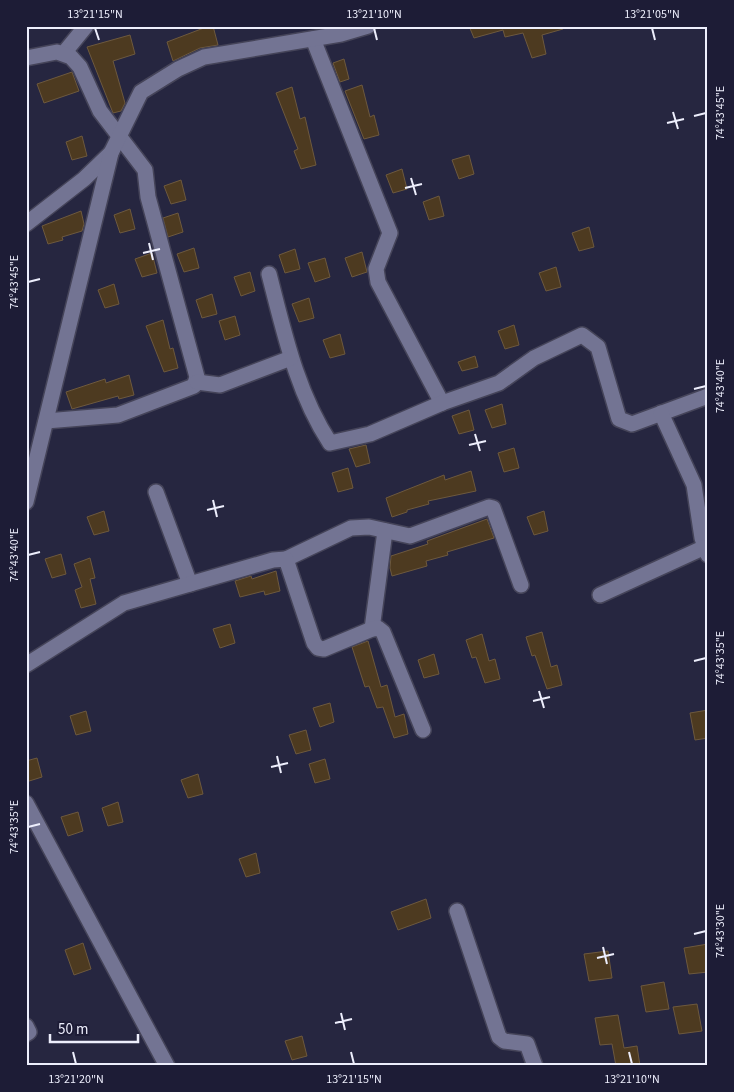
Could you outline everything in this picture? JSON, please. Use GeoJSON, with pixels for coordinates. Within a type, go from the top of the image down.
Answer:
{"type":"FeatureCollection","features":[{"type":"Feature","properties":{"kind":"street"},"geometry":{"type":"LineString","coordinates":[[64,53],[86,26]]}},
{"type":"Feature","properties":{"kind":"street"},"geometry":{"type":"LineString","coordinates":[[294,26],[306,40],[390,233],[376,269],[378,282],[442,403]]}},
{"type":"Feature","properties":{"kind":"street"},"geometry":{"type":"LineString","coordinates":[[26,502],[111,153],[141,92],[178,69],[204,57],[306,40],[368,26]]}},
{"type":"Feature","properties":{"kind":"street"},"geometry":{"type":"LineString","coordinates":[[26,58],[48,52],[64,53],[80,67],[97,107],[145,170],[148,197],[197,382]]}},
{"type":"Feature","properties":{"kind":"street"},"geometry":{"type":"LineString","coordinates":[[26,224],[84,179],[111,153]]}},
{"type":"Feature","properties":{"kind":"street"},"geometry":{"type":"LineString","coordinates":[[269,274],[291,358],[319,427],[330,443],[370,434],[442,403],[499,382],[534,358],[582,335],[598,347],[619,419],[632,424],[708,396]]}},
{"type":"Feature","properties":{"kind":"street"},"geometry":{"type":"LineString","coordinates":[[197,382],[220,386],[291,358]]}},
{"type":"Feature","properties":{"kind":"street"},"geometry":{"type":"LineString","coordinates":[[46,421],[118,415],[194,386],[197,382]]}},
{"type":"Feature","properties":{"kind":"street"},"geometry":{"type":"LineString","coordinates":[[600,595],[706,551],[694,485],[660,414]]}},
{"type":"Feature","properties":{"kind":"street"},"geometry":{"type":"LineString","coordinates":[[26,464],[32,480]]}},
{"type":"Feature","properties":{"kind":"street"},"geometry":{"type":"LineString","coordinates":[[156,492],[190,584]]}},
{"type":"Feature","properties":{"kind":"street"},"geometry":{"type":"LineString","coordinates":[[26,665],[124,602],[273,560],[286,559],[351,528],[361,526],[410,536],[489,506],[493,508],[521,585]]}},
{"type":"Feature","properties":{"kind":"street"},"geometry":{"type":"LineString","coordinates":[[372,629],[385,531]]}},
{"type":"Feature","properties":{"kind":"street"},"geometry":{"type":"LineString","coordinates":[[286,559],[314,642],[318,648],[324,649],[378,628],[382,632],[423,730]]}},
{"type":"Feature","properties":{"kind":"street"},"geometry":{"type":"LineString","coordinates":[[26,803],[167,1066]]}},
{"type":"Feature","properties":{"kind":"street"},"geometry":{"type":"LineString","coordinates":[[457,911],[499,1037],[504,1041],[528,1044],[535,1066]]}},
{"type":"Feature","properties":{"kind":"street"},"geometry":{"type":"LineString","coordinates":[[26,1026],[28,1032],[26,1034]]}},
{"type":"Feature","properties":{"kind":"building"},"geometry":{"type":"Polygon","coordinates":[[[213,26],[218,45],[200,48],[173,61],[167,42],[213,26]]]}},
{"type":"Feature","properties":{"kind":"building"},"geometry":{"type":"Polygon","coordinates":[[[469,26],[563,26],[563,29],[542,35],[546,54],[532,58],[523,33],[505,37],[503,30],[474,38],[469,26]]]}},
{"type":"Feature","properties":{"kind":"building"},"geometry":{"type":"Polygon","coordinates":[[[130,35],[135,54],[113,61],[125,103],[121,111],[113,113],[87,47],[130,35]]]}},
{"type":"Feature","properties":{"kind":"building"},"geometry":{"type":"Polygon","coordinates":[[[344,59],[349,79],[340,82],[333,63],[344,59]]]}},
{"type":"Feature","properties":{"kind":"building"},"geometry":{"type":"Polygon","coordinates":[[[72,72],[79,91],[44,103],[37,84],[72,72]]]}},
{"type":"Feature","properties":{"kind":"building"},"geometry":{"type":"Polygon","coordinates":[[[362,85],[370,117],[374,115],[379,135],[364,139],[345,91],[362,85]]]}},
{"type":"Feature","properties":{"kind":"building"},"geometry":{"type":"Polygon","coordinates":[[[292,87],[300,119],[305,117],[316,165],[301,169],[294,151],[298,149],[276,93],[292,87]]]}},
{"type":"Feature","properties":{"kind":"building"},"geometry":{"type":"Polygon","coordinates":[[[82,136],[87,156],[72,160],[66,142],[82,136]]]}},
{"type":"Feature","properties":{"kind":"building"},"geometry":{"type":"Polygon","coordinates":[[[469,155],[474,174],[459,179],[452,160],[469,155]]]}},
{"type":"Feature","properties":{"kind":"building"},"geometry":{"type":"Polygon","coordinates":[[[402,169],[407,189],[393,193],[386,175],[402,169]]]}},
{"type":"Feature","properties":{"kind":"building"},"geometry":{"type":"Polygon","coordinates":[[[181,180],[186,200],[171,204],[164,186],[181,180]]]}},
{"type":"Feature","properties":{"kind":"building"},"geometry":{"type":"Polygon","coordinates":[[[439,196],[444,216],[429,220],[423,202],[439,196]]]}},
{"type":"Feature","properties":{"kind":"building"},"geometry":{"type":"Polygon","coordinates":[[[130,209],[135,229],[120,233],[114,215],[130,209]]]}},
{"type":"Feature","properties":{"kind":"building"},"geometry":{"type":"Polygon","coordinates":[[[81,211],[84,224],[82,231],[62,237],[63,240],[48,244],[42,226],[81,211]]]}},
{"type":"Feature","properties":{"kind":"building"},"geometry":{"type":"Polygon","coordinates":[[[178,213],[183,232],[168,237],[163,218],[178,213]]]}},
{"type":"Feature","properties":{"kind":"building"},"geometry":{"type":"Polygon","coordinates":[[[589,227],[594,247],[579,251],[572,233],[589,227]]]}},
{"type":"Feature","properties":{"kind":"building"},"geometry":{"type":"Polygon","coordinates":[[[194,248],[199,268],[184,272],[177,254],[194,248]]]}},
{"type":"Feature","properties":{"kind":"building"},"geometry":{"type":"Polygon","coordinates":[[[295,249],[300,269],[285,273],[279,255],[295,249]]]}},
{"type":"Feature","properties":{"kind":"building"},"geometry":{"type":"Polygon","coordinates":[[[362,252],[367,272],[352,277],[345,258],[362,252]]]}},
{"type":"Feature","properties":{"kind":"building"},"geometry":{"type":"Polygon","coordinates":[[[152,253],[157,273],[142,277],[135,259],[152,253]]]}},
{"type":"Feature","properties":{"kind":"building"},"geometry":{"type":"Polygon","coordinates":[[[325,258],[330,277],[315,282],[308,263],[325,258]]]}},
{"type":"Feature","properties":{"kind":"building"},"geometry":{"type":"Polygon","coordinates":[[[556,267],[561,287],[546,291],[539,273],[556,267]]]}},
{"type":"Feature","properties":{"kind":"building"},"geometry":{"type":"Polygon","coordinates":[[[250,272],[255,291],[241,296],[234,277],[250,272]]]}},
{"type":"Feature","properties":{"kind":"building"},"geometry":{"type":"Polygon","coordinates":[[[114,284],[119,304],[105,308],[98,290],[114,284]]]}},
{"type":"Feature","properties":{"kind":"building"},"geometry":{"type":"Polygon","coordinates":[[[212,294],[217,314],[202,318],[196,300],[212,294]]]}},
{"type":"Feature","properties":{"kind":"building"},"geometry":{"type":"Polygon","coordinates":[[[309,298],[314,318],[299,322],[292,304],[309,298]]]}},
{"type":"Feature","properties":{"kind":"building"},"geometry":{"type":"Polygon","coordinates":[[[235,316],[240,335],[225,340],[219,321],[235,316]]]}},
{"type":"Feature","properties":{"kind":"building"},"geometry":{"type":"Polygon","coordinates":[[[163,320],[170,349],[173,348],[178,368],[164,372],[146,326],[163,320]]]}},
{"type":"Feature","properties":{"kind":"building"},"geometry":{"type":"Polygon","coordinates":[[[514,325],[519,345],[505,349],[498,331],[514,325]]]}},
{"type":"Feature","properties":{"kind":"building"},"geometry":{"type":"Polygon","coordinates":[[[340,334],[345,354],[330,358],[323,340],[340,334]]]}},
{"type":"Feature","properties":{"kind":"building"},"geometry":{"type":"Polygon","coordinates":[[[475,356],[478,367],[462,371],[458,362],[475,356]]]}},
{"type":"Feature","properties":{"kind":"building"},"geometry":{"type":"Polygon","coordinates":[[[129,375],[134,395],[119,399],[118,396],[72,409],[66,392],[105,379],[106,383],[129,375]]]}},
{"type":"Feature","properties":{"kind":"building"},"geometry":{"type":"Polygon","coordinates":[[[502,404],[506,424],[492,428],[485,410],[502,404]]]}},
{"type":"Feature","properties":{"kind":"building"},"geometry":{"type":"Polygon","coordinates":[[[469,410],[474,430],[459,434],[452,416],[469,410]]]}},
{"type":"Feature","properties":{"kind":"building"},"geometry":{"type":"Polygon","coordinates":[[[366,445],[370,463],[356,467],[349,449],[366,445]]]}},
{"type":"Feature","properties":{"kind":"building"},"geometry":{"type":"Polygon","coordinates":[[[514,448],[519,468],[504,472],[498,453],[514,448]]]}},
{"type":"Feature","properties":{"kind":"building"},"geometry":{"type":"Polygon","coordinates":[[[348,468],[353,488],[338,492],[332,473],[348,468]]]}},
{"type":"Feature","properties":{"kind":"building"},"geometry":{"type":"Polygon","coordinates":[[[471,471],[476,491],[428,501],[429,504],[407,510],[407,512],[392,517],[386,498],[444,475],[445,480],[471,471]]]}},
{"type":"Feature","properties":{"kind":"building"},"geometry":{"type":"Polygon","coordinates":[[[104,511],[109,531],[94,535],[87,517],[104,511]]]}},
{"type":"Feature","properties":{"kind":"building"},"geometry":{"type":"Polygon","coordinates":[[[544,511],[548,531],[534,535],[527,517],[544,511]]]}},
{"type":"Feature","properties":{"kind":"building"},"geometry":{"type":"Polygon","coordinates":[[[487,519],[494,538],[447,552],[448,555],[426,561],[427,566],[392,576],[390,568],[391,556],[428,544],[427,541],[487,519]]]}},
{"type":"Feature","properties":{"kind":"building"},"geometry":{"type":"Polygon","coordinates":[[[61,554],[66,574],[52,578],[45,559],[61,554]]]}},
{"type":"Feature","properties":{"kind":"building"},"geometry":{"type":"Polygon","coordinates":[[[90,558],[95,578],[90,579],[96,604],[81,608],[75,590],[82,587],[74,564],[90,558]]]}},
{"type":"Feature","properties":{"kind":"building"},"geometry":{"type":"Polygon","coordinates":[[[276,571],[280,591],[265,595],[264,591],[240,597],[235,581],[251,576],[252,579],[276,571]]]}},
{"type":"Feature","properties":{"kind":"building"},"geometry":{"type":"Polygon","coordinates":[[[230,624],[235,643],[220,648],[213,629],[230,624]]]}},
{"type":"Feature","properties":{"kind":"building"},"geometry":{"type":"Polygon","coordinates":[[[542,632],[551,667],[557,665],[562,685],[547,689],[535,655],[532,656],[526,637],[542,632]]]}},
{"type":"Feature","properties":{"kind":"building"},"geometry":{"type":"Polygon","coordinates":[[[482,634],[489,661],[495,659],[500,679],[485,683],[476,657],[472,658],[466,640],[482,634]]]}},
{"type":"Feature","properties":{"kind":"building"},"geometry":{"type":"Polygon","coordinates":[[[368,641],[381,687],[387,685],[395,717],[404,714],[408,734],[394,738],[383,707],[377,708],[369,686],[365,687],[352,647],[368,641]]]}},
{"type":"Feature","properties":{"kind":"building"},"geometry":{"type":"Polygon","coordinates":[[[434,654],[439,674],[424,678],[418,660],[434,654]]]}},
{"type":"Feature","properties":{"kind":"building"},"geometry":{"type":"Polygon","coordinates":[[[330,703],[334,722],[320,727],[313,708],[330,703]]]}},
{"type":"Feature","properties":{"kind":"building"},"geometry":{"type":"Polygon","coordinates":[[[708,710],[708,738],[695,740],[690,713],[708,710]]]}},
{"type":"Feature","properties":{"kind":"building"},"geometry":{"type":"Polygon","coordinates":[[[86,711],[91,731],[76,735],[70,716],[86,711]]]}},
{"type":"Feature","properties":{"kind":"building"},"geometry":{"type":"Polygon","coordinates":[[[306,730],[311,750],[296,754],[289,735],[306,730]]]}},
{"type":"Feature","properties":{"kind":"building"},"geometry":{"type":"Polygon","coordinates":[[[37,758],[42,777],[26,782],[26,761],[37,758]]]}},
{"type":"Feature","properties":{"kind":"building"},"geometry":{"type":"Polygon","coordinates":[[[325,759],[330,779],[315,783],[309,764],[325,759]]]}},
{"type":"Feature","properties":{"kind":"building"},"geometry":{"type":"Polygon","coordinates":[[[198,774],[203,794],[188,798],[181,780],[198,774]]]}},
{"type":"Feature","properties":{"kind":"building"},"geometry":{"type":"Polygon","coordinates":[[[118,802],[123,822],[108,826],[102,808],[118,802]]]}},
{"type":"Feature","properties":{"kind":"building"},"geometry":{"type":"Polygon","coordinates":[[[78,812],[83,831],[68,836],[61,817],[78,812]]]}},
{"type":"Feature","properties":{"kind":"building"},"geometry":{"type":"Polygon","coordinates":[[[256,853],[260,873],[246,877],[239,859],[256,853]]]}},
{"type":"Feature","properties":{"kind":"building"},"geometry":{"type":"Polygon","coordinates":[[[426,899],[431,918],[398,930],[391,912],[426,899]]]}},
{"type":"Feature","properties":{"kind":"building"},"geometry":{"type":"Polygon","coordinates":[[[83,943],[91,969],[74,975],[65,950],[83,943]]]}},
{"type":"Feature","properties":{"kind":"building"},"geometry":{"type":"Polygon","coordinates":[[[708,944],[708,972],[689,974],[684,948],[708,944]]]}},
{"type":"Feature","properties":{"kind":"building"},"geometry":{"type":"Polygon","coordinates":[[[608,951],[612,978],[589,981],[584,954],[608,951]]]}},
{"type":"Feature","properties":{"kind":"building"},"geometry":{"type":"Polygon","coordinates":[[[664,982],[669,1009],[646,1012],[641,986],[664,982]]]}},
{"type":"Feature","properties":{"kind":"building"},"geometry":{"type":"Polygon","coordinates":[[[697,1004],[702,1031],[679,1034],[673,1007],[697,1004]]]}},
{"type":"Feature","properties":{"kind":"building"},"geometry":{"type":"Polygon","coordinates":[[[618,1015],[624,1048],[637,1046],[640,1066],[616,1066],[612,1044],[600,1045],[595,1018],[618,1015]]]}},
{"type":"Feature","properties":{"kind":"building"},"geometry":{"type":"Polygon","coordinates":[[[302,1036],[307,1056],[292,1060],[285,1041],[302,1036]]]}}]}
